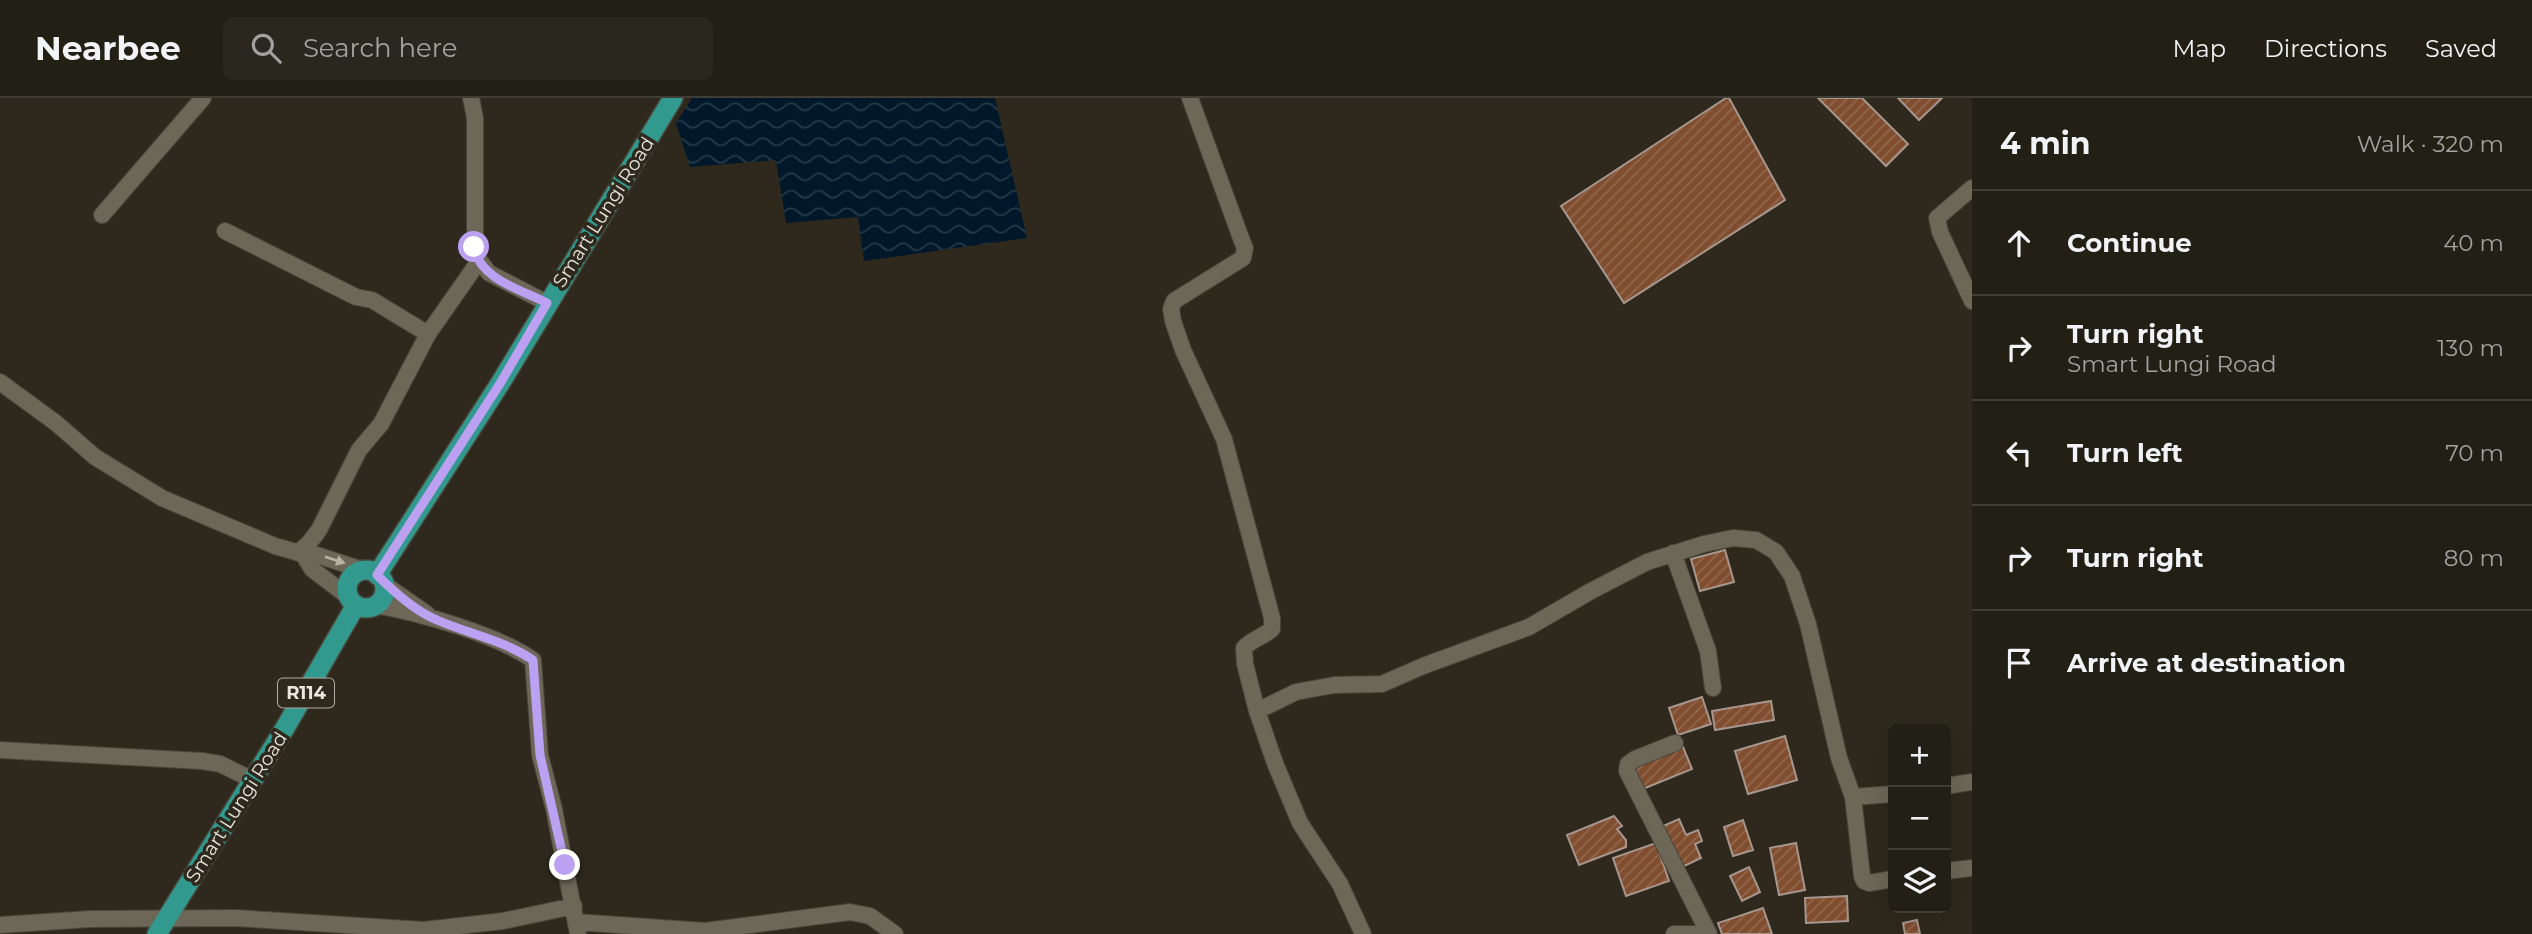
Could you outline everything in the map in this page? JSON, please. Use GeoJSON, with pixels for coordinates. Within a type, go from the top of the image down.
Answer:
{"type":"FeatureCollection","features":[{"type":"Feature","properties":{"kind":"main road","name":"Smart Lungi Road"},"geometry":{"type":"LineString","coordinates":[[376,576],[501,382],[673,98]]}},
{"type":"Feature","properties":{"kind":"main road","name":"R114"},"geometry":{"type":"LineString","coordinates":[[356,573],[376,576],[382,598],[360,603],[347,589],[349,580],[356,573]]}},
{"type":"Feature","properties":{"kind":"main road","name":"Smart Lungi Road"},"geometry":{"type":"LineString","coordinates":[[161,927],[360,603]]}},
{"type":"Feature","properties":{"kind":"street"},"geometry":{"type":"LineString","coordinates":[[102,215],[203,98]]}},
{"type":"Feature","properties":{"kind":"street"},"geometry":{"type":"LineString","coordinates":[[471,98],[475,118],[474,247],[478,261],[501,281],[547,303]]}},
{"type":"Feature","properties":{"kind":"street"},"geometry":{"type":"LineString","coordinates":[[1190,98],[1245,254],[1243,258],[1177,299],[1171,309],[1183,350],[1224,439],[1272,618],[1272,629],[1244,648],[1245,664],[1257,712],[1300,823],[1340,884],[1363,934]]}},
{"type":"Feature","properties":{"kind":"street"},"geometry":{"type":"LineString","coordinates":[[1972,188],[1937,218],[1940,232],[1972,301]]}},
{"type":"Feature","properties":{"kind":"street"},"geometry":{"type":"LineString","coordinates":[[225,231],[356,297],[372,300],[428,334]]}},
{"type":"Feature","properties":{"kind":"street"},"geometry":{"type":"LineString","coordinates":[[300,553],[319,530],[359,450],[381,424],[428,334],[478,261]]}},
{"type":"Feature","properties":{"kind":"street"},"geometry":{"type":"LineString","coordinates":[[0,382],[56,423],[95,457],[132,482],[162,498],[275,546],[317,555],[376,576],[435,620]]}},
{"type":"Feature","properties":{"kind":"street"},"geometry":{"type":"LineString","coordinates":[[1257,712],[1296,692],[1334,685],[1382,684],[1529,627],[1647,562],[1732,538],[1756,540],[1776,552],[1792,576],[1808,624],[1839,758],[1853,797],[1864,881],[1869,883],[1888,880]]}},
{"type":"Feature","properties":{"kind":"street"},"geometry":{"type":"LineString","coordinates":[[300,553],[312,569],[360,603],[435,620],[502,643],[533,660],[540,755],[576,921]]}},
{"type":"Feature","properties":{"kind":"street"},"geometry":{"type":"LineString","coordinates":[[1674,553],[1708,651],[1713,688]]}},
{"type":"Feature","properties":{"kind":"street"},"geometry":{"type":"LineString","coordinates":[[1675,743],[1635,759],[1628,764],[1627,771],[1709,934]]}},
{"type":"Feature","properties":{"kind":"street"},"geometry":{"type":"LineString","coordinates":[[0,750],[202,761],[220,764],[253,780]]}},
{"type":"Feature","properties":{"kind":"street"},"geometry":{"type":"LineString","coordinates":[[1951,785],[1972,782]]}},
{"type":"Feature","properties":{"kind":"street"},"geometry":{"type":"LineString","coordinates":[[1853,797],[1888,794]]}},
{"type":"Feature","properties":{"kind":"street"},"geometry":{"type":"LineString","coordinates":[[1951,871],[1972,869]]}},
{"type":"Feature","properties":{"kind":"street"},"geometry":{"type":"LineString","coordinates":[[0,925],[90,919],[161,927],[235,918],[425,930],[503,920],[576,921],[705,930],[850,912],[870,916],[895,934]]}},
{"type":"Feature","properties":{"kind":"street"},"geometry":{"type":"LineString","coordinates":[[1674,934],[1700,934]]}},
{"type":"Feature","properties":{"kind":"water"},"geometry":{"type":"Polygon","coordinates":[[[692,98],[995,98],[1027,238],[864,261],[858,217],[786,223],[776,160],[690,167],[676,123],[692,98]]]}},
{"type":"Feature","properties":{"kind":"building"},"geometry":{"type":"Polygon","coordinates":[[[1729,98],[1785,200],[1624,303],[1561,206],[1729,98]]]}},
{"type":"Feature","properties":{"kind":"building"},"geometry":{"type":"Polygon","coordinates":[[[1818,98],[1862,98],[1908,144],[1886,166],[1818,98]]]}},
{"type":"Feature","properties":{"kind":"building"},"geometry":{"type":"Polygon","coordinates":[[[1898,98],[1942,98],[1919,120],[1898,98]]]}},
{"type":"Feature","properties":{"kind":"building"},"geometry":{"type":"Polygon","coordinates":[[[1725,550],[1734,582],[1700,591],[1691,559],[1725,550]]]}},
{"type":"Feature","properties":{"kind":"building"},"geometry":{"type":"Polygon","coordinates":[[[1702,697],[1711,724],[1678,735],[1669,708],[1702,697]]]}},
{"type":"Feature","properties":{"kind":"building"},"geometry":{"type":"Polygon","coordinates":[[[1771,701],[1774,720],[1715,730],[1712,711],[1771,701]]]}},
{"type":"Feature","properties":{"kind":"building"},"geometry":{"type":"Polygon","coordinates":[[[1785,736],[1797,780],[1748,794],[1735,751],[1785,736]]]}},
{"type":"Feature","properties":{"kind":"building"},"geometry":{"type":"Polygon","coordinates":[[[1683,747],[1692,769],[1643,789],[1634,767],[1683,747]]]}},
{"type":"Feature","properties":{"kind":"building"},"geometry":{"type":"Polygon","coordinates":[[[1614,816],[1622,826],[1617,829],[1626,840],[1626,847],[1579,865],[1567,835],[1614,816]]]}},
{"type":"Feature","properties":{"kind":"building"},"geometry":{"type":"Polygon","coordinates":[[[1679,819],[1686,835],[1698,830],[1702,841],[1695,844],[1701,858],[1680,868],[1661,827],[1679,819]]]}},
{"type":"Feature","properties":{"kind":"building"},"geometry":{"type":"Polygon","coordinates":[[[1743,820],[1753,850],[1733,856],[1724,827],[1743,820]]]}},
{"type":"Feature","properties":{"kind":"building"},"geometry":{"type":"Polygon","coordinates":[[[1656,843],[1669,881],[1626,896],[1613,858],[1656,843]]]}},
{"type":"Feature","properties":{"kind":"building"},"geometry":{"type":"Polygon","coordinates":[[[1796,843],[1805,890],[1779,895],[1770,848],[1796,843]]]}},
{"type":"Feature","properties":{"kind":"building"},"geometry":{"type":"Polygon","coordinates":[[[1749,867],[1760,892],[1742,901],[1730,876],[1749,867]]]}},
{"type":"Feature","properties":{"kind":"building"},"geometry":{"type":"Polygon","coordinates":[[[1847,896],[1848,921],[1806,923],[1805,898],[1847,896]]]}},
{"type":"Feature","properties":{"kind":"building"},"geometry":{"type":"Polygon","coordinates":[[[1763,908],[1772,934],[1722,934],[1718,923],[1763,908]]]}},
{"type":"Feature","properties":{"kind":"building"},"geometry":{"type":"Polygon","coordinates":[[[1917,920],[1920,934],[1905,934],[1903,923],[1917,920]]]}},
{"type":"Feature","properties":{"kind":"route"},"geometry":{"type":"LineString","coordinates":[[474,247],[478,261],[489,272],[501,281],[547,303],[501,382],[377,575],[384,584],[435,620],[502,643],[533,660],[536,684],[534,705],[540,755],[565,865]]}}]}
